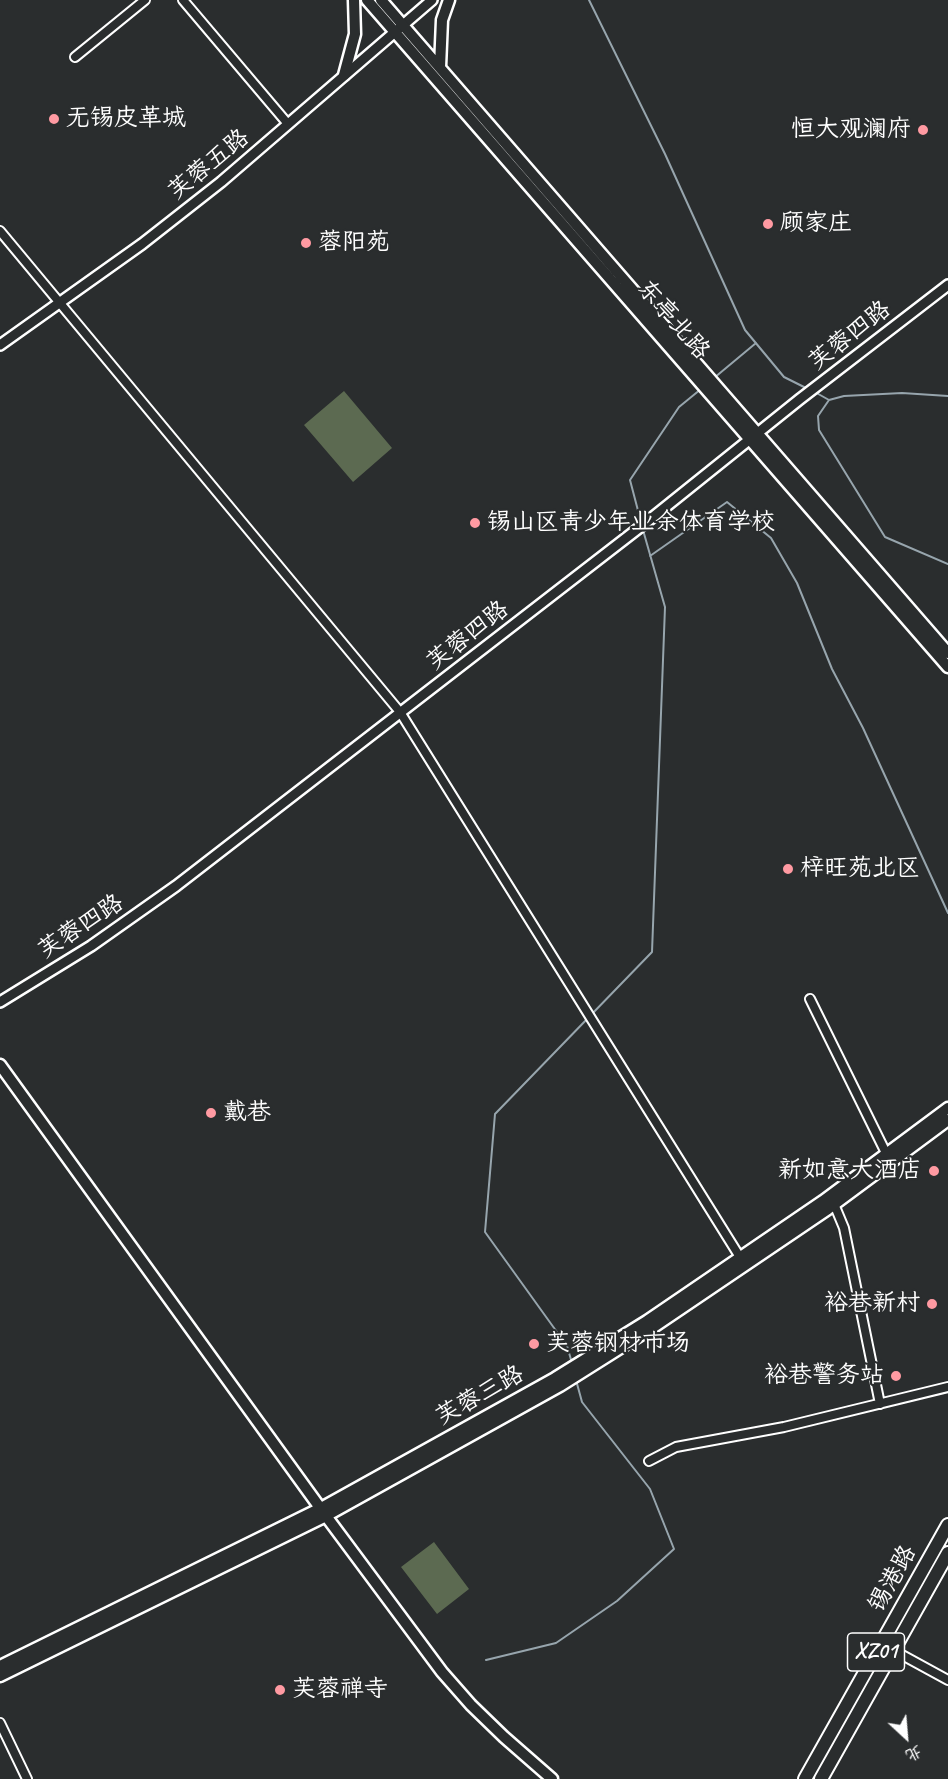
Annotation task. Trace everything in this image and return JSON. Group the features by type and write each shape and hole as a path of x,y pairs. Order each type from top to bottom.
{"main road":[{"path":"344,75 356,34 354,0"},
{"name":"东亭北路","path":"367,0 440,68 701,377"},
{"name":"东亭北路","path":"381,0 398,28 701,377 948,653"},
{"path":"440,68 442,20 448,0"},
{"name":"东亭北路","path":"753,436 948,667"},
{"path":"0,1065 323,1512 442,1672 471,1705 552,1779"},
{"name":"芙蓉三路","path":"0,1676 323,1512 652,1328 948,1108"},
{"name":"芙蓉三路","path":"743,1262 834,1204 948,1120"},
{"name":"芙蓉三路","path":"0,1666 323,1512"},
{"name":"锡港路","path":"805,1779 948,1525"},
{"name":"锡港路","path":"820,1779 948,1553"}],"street":[{"path":"75,57 146,0"},
{"path":"183,0 288,124"},
{"name":"芙蓉五路","path":"0,345 60,304 221,182 432,0"},
{"path":"0,231 400,712 743,1262"},
{"name":"芙蓉四路","path":"0,1002 91,946 176,886 632,534 753,436 948,285"},
{"path":"810,999 887,1155"},
{"path":"834,1204 844,1228 880,1404"},
{"path":"649,1461 676,1447 784,1427 948,1387"},
{"path":"893,1650 948,1680"},
{"path":"0,1723 27,1779"}],"green space":[{"path":"344,391 392,448 353,482 304,425"},
{"path":"434,1542 469,1589 437,1614 401,1567"}],"waterway":[{"path":"589,0 665,154 745,330 784,377 808,389"},
{"path":"714,378 756,343"},
{"path":"641,522 630,480 679,407 701,389"},
{"path":"813,391 829,400 818,416 819,430 885,537 948,564"},
{"path":"829,400 844,396 902,393 948,396"},
{"path":"650,556 727,502 771,538 797,583 832,669 863,728 948,913"},
{"path":"572,1363 567,1346 485,1232 495,1114 652,952 665,607 643,530"},
{"path":"486,1660 556,1643 617,1601 674,1549 650,1489 582,1402 576,1380"}],"place":[{"name":"无锡皮革城","path":"54,119"},
{"name":"恒大观澜府","path":"923,130"},
{"name":"顾家庄","path":"768,224"},
{"name":"蓉阳苑","path":"306,243"},
{"name":"锡山区青少年业余体育学校","path":"475,523"},
{"name":"梓旺苑北区","path":"788,869"},
{"name":"戴巷","path":"211,1113"},
{"name":"新如意大酒店","path":"934,1171"},
{"name":"裕巷新村","path":"932,1304"},
{"name":"芙蓉钢材市场","path":"534,1344"},
{"name":"裕巷警务站","path":"896,1376"},
{"name":"芙蓉禅寺","path":"280,1690"}]}
